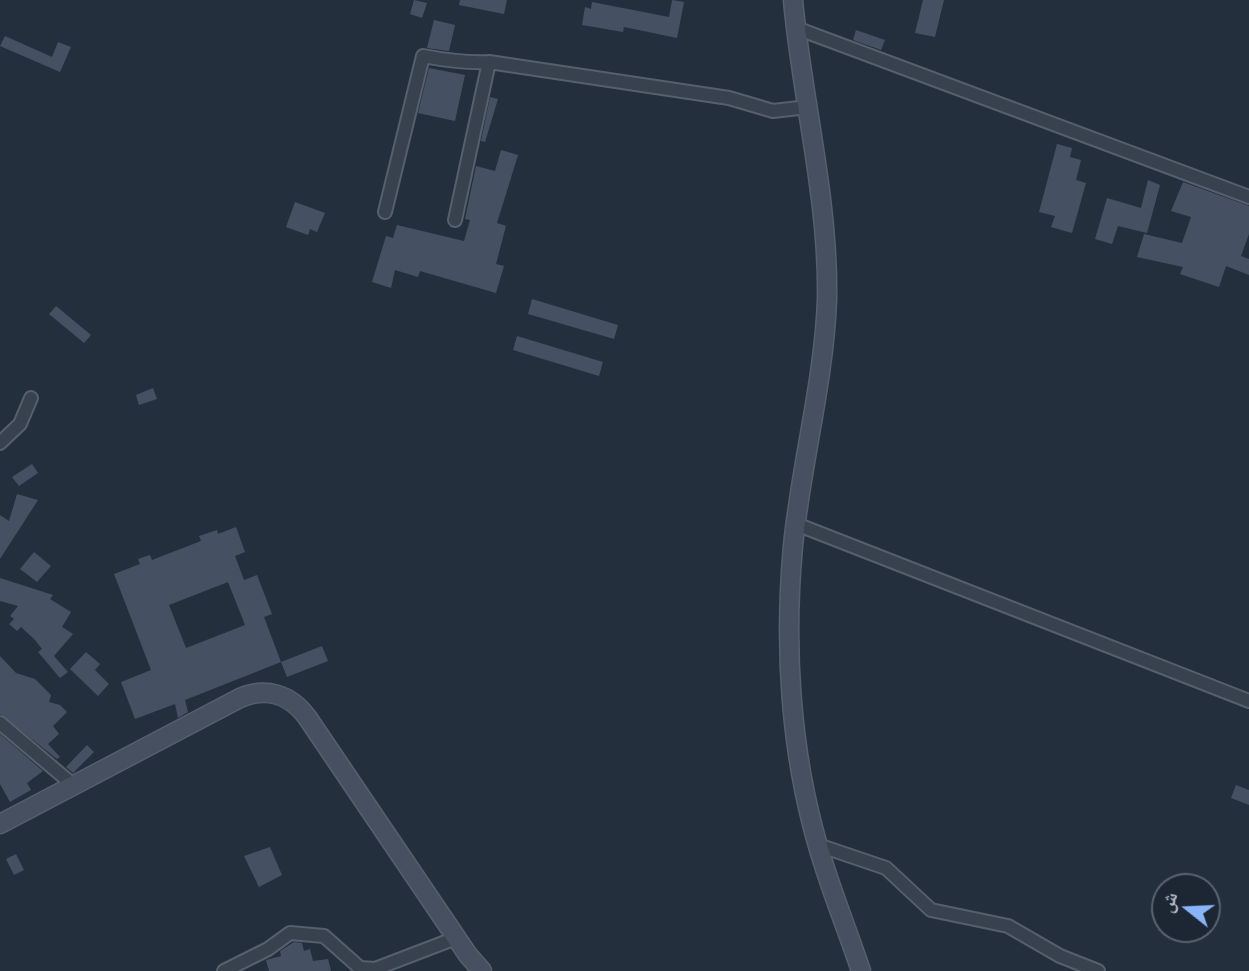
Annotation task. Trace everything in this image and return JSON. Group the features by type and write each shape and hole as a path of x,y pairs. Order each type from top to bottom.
{"main road":[{"path":"793,0 824,222 827,302 796,524 790,629 793,706 818,845 861,971"},
{"path":"0,824 72,784 250,694 283,696 301,708 456,938 482,971"}],"street":[{"path":"796,28 1249,197"},
{"path":"385,212 423,56 444,57 465,64 489,62 729,98 773,111 808,107"},
{"path":"455,220 489,62"},
{"path":"0,443 20,424 31,398"},
{"path":"796,524 1249,701"},
{"path":"0,723 72,784"},
{"path":"818,845 886,868 914,898 931,909 1008,926 1060,956 1098,971"},
{"path":"225,971 268,949 289,933 324,936 360,968 375,969 456,938"}],"building":[{"path":"414,0 427,3 422,18 410,14"},
{"path":"460,0 507,0 504,14 459,5"},
{"path":"672,0 684,2 677,38 624,27 623,32 582,25 585,7 591,9 592,2 669,17"},
{"path":"923,0 944,0 935,37 915,33"},
{"path":"434,20 455,25 449,51 427,48"},
{"path":"856,30 885,40 881,50 853,40"},
{"path":"5,36 52,57 58,42 71,47 60,72 0,46"},
{"path":"429,68 465,75 455,121 418,113"},
{"path":"490,97 498,99 485,142 481,141"},
{"path":"1057,144 1072,148 1070,157 1081,160 1076,180 1086,183 1072,233 1051,227 1055,216 1039,212"},
{"path":"501,150 518,155 497,223 506,226 496,264 504,266 496,293 420,271 418,277 395,270 391,288 372,282 386,236 393,238 397,225 464,241 470,220 465,219 476,166 495,171"},
{"path":"1148,180 1160,185 1147,233 1118,226 1112,244 1095,239 1107,198 1141,208"},
{"path":"1183,182 1249,206 1249,234 1241,256 1249,259 1249,275 1226,266 1219,287 1180,274 1183,267 1137,257 1144,234 1182,243 1191,217 1171,211"},
{"path":"295,202 325,213 317,232 310,229 308,235 286,227"},
{"path":"532,299 618,325 614,339 528,314"},
{"path":"56,306 91,335 84,343 49,314"},
{"path":"517,336 603,362 599,376 513,350"},
{"path":"153,388 157,399 139,405 136,395"},
{"path":"32,464 38,473 19,486 12,477"},
{"path":"17,494 38,500 0,559 0,515 9,521"},
{"path":"236,527 245,552 235,556 244,580 257,575 272,614 264,617 281,662 185,700 188,712 178,718 175,704 135,719 121,682 151,670 114,574 140,564 138,559 150,555 152,560 201,541 199,536 217,530 218,534","holes":["228,582 245,625 186,648 169,605"]},
{"path":"34,552 51,566 37,582 20,569"},
{"path":"0,578 53,595 50,599 71,612 62,627 73,634 54,656 68,672 60,678 38,652 42,649 35,640 21,627 17,631 9,624 14,619 10,616 18,606 0,601"},
{"path":"322,646 328,661 287,677 281,662"},
{"path":"86,652 100,664 95,670 109,684 98,696 70,669"},
{"path":"0,656 16,673 35,679 51,695 49,702 60,705 67,712 53,726 59,734 48,744 60,757 57,759 0,714"},
{"path":"0,734 43,771 27,783 31,790 10,802 0,784"},
{"path":"87,745 94,752 73,773 66,767"},
{"path":"1236,785 1249,790 1249,805 1231,798"},
{"path":"270,847 282,875 259,887 244,856"},
{"path":"16,854 24,870 14,875 6,859"},
{"path":"294,942 302,943 304,951 310,949 313,961 328,959 331,971 269,971 266,960 281,956 280,951"}]}
